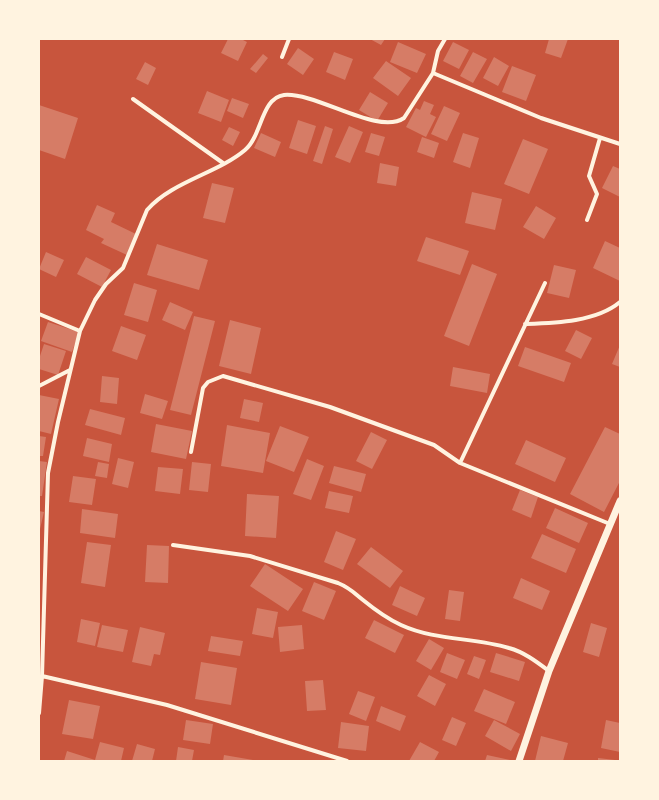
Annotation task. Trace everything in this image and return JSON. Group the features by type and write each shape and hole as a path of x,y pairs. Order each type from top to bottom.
{"street":[{"path":"282,56 289,39"},
{"path":"39,713 42,676 48,473 70,370 80,331 95,300 106,284 123,268 148,210 152,205 185,184 246,150 254,140 269,104 282,96 292,95 313,99 366,118 395,122 404,118 433,73 438,51 444,39"},
{"path":"433,73 541,118 620,144"},
{"path":"133,99 223,163"},
{"path":"588,220 597,194 589,176 600,138"},
{"path":"460,463 545,284"},
{"path":"525,324 558,324 581,319 612,308 620,302"},
{"path":"39,314 80,331"},
{"path":"39,386 70,370"},
{"path":"191,452 203,388 208,382 223,376 330,408 434,445 460,463 610,524"},
{"path":"519,761 549,671 610,524 618,510 620,500"},
{"path":"173,545 250,556 338,583 351,588 364,601 401,625 427,635 477,640 510,648 532,659 549,671"},
{"path":"42,676 167,705 347,761"}],"building":[{"path":"228,39 241,39 247,42 238,61 221,53"},
{"path":"370,39 385,39 381,45"},
{"path":"549,39 568,39 561,58 545,53"},
{"path":"398,42 426,54 417,73 390,62"},
{"path":"453,42 469,50 459,69 443,61"},
{"path":"298,48 314,59 303,75 287,64"},
{"path":"334,52 353,59 345,80 326,72"},
{"path":"473,52 487,59 473,83 460,76"},
{"path":"263,54 268,58 256,73 250,69"},
{"path":"494,57 509,66 498,86 483,78"},
{"path":"386,61 411,78 398,96 373,78"},
{"path":"145,62 156,68 148,85 136,79"},
{"path":"512,66 536,75 526,101 502,92"},
{"path":"207,91 229,100 221,122 198,113"},
{"path":"370,92 388,103 377,121 359,110"},
{"path":"232,98 249,104 243,118 227,111"},
{"path":"424,101 434,105 430,114 436,117 426,137 406,127 416,108 420,110"},
{"path":"39,105 78,118 65,159 39,150"},
{"path":"444,106 460,113 447,141 431,134"},
{"path":"298,120 316,126 307,154 289,148"},
{"path":"325,126 333,129 322,164 313,161"},
{"path":"349,126 363,132 350,163 335,157"},
{"path":"229,127 240,132 233,146 222,140"},
{"path":"261,133 281,142 275,157 254,148"},
{"path":"371,133 385,137 379,156 365,152"},
{"path":"463,133 479,138 470,168 453,162"},
{"path":"422,137 439,143 434,158 417,152"},
{"path":"523,139 548,149 529,194 504,184"},
{"path":"380,163 399,167 396,186 377,183"},
{"path":"613,166 620,169 620,197 602,188"},
{"path":"212,183 234,188 225,223 203,218"},
{"path":"472,192 502,199 495,230 465,223"},
{"path":"97,205 115,213 111,222 136,234 127,255 101,243 104,239 86,230"},
{"path":"536,206 556,218 544,239 523,227"},
{"path":"426,237 469,251 460,275 417,261"},
{"path":"605,241 620,248 620,281 593,268"},
{"path":"157,244 208,260 199,290 147,275"},
{"path":"46,252 64,260 56,277 39,269"},
{"path":"86,257 111,270 102,287 77,274"},
{"path":"472,264 497,274 469,346 444,336"},
{"path":"554,265 576,270 569,298 547,293"},
{"path":"134,283 157,290 148,322 124,315"},
{"path":"170,302 193,312 185,330 162,320"},
{"path":"194,316 215,321 191,415 170,410"},
{"path":"230,320 261,328 251,374 219,366"},
{"path":"48,322 79,332 72,352 41,341"},
{"path":"121,326 146,335 137,360 112,351"},
{"path":"576,330 592,338 581,359 565,351"},
{"path":"44,344 66,351 58,375 39,369 39,359"},
{"path":"620,345 620,367 612,364"},
{"path":"525,347 571,363 564,382 518,366"},
{"path":"453,367 490,374 487,393 450,386"},
{"path":"102,376 119,378 117,404 100,402"},
{"path":"145,394 168,401 162,419 140,413"},
{"path":"39,395 59,399 51,434 39,431"},
{"path":"244,399 263,403 259,422 240,418"},
{"path":"90,409 125,418 121,435 85,425"},
{"path":"156,424 192,431 186,459 151,452"},
{"path":"227,425 270,433 263,473 221,466"},
{"path":"280,426 309,437 294,472 266,461"},
{"path":"605,427 620,434 620,481 604,512 570,494"},
{"path":"371,432 387,440 372,469 356,461"},
{"path":"39,436 46,437 43,456 39,456"},
{"path":"87,438 112,444 109,462 83,456"},
{"path":"526,440 566,458 555,482 515,464"},
{"path":"118,458 134,462 128,488 112,484"},
{"path":"307,459 324,466 311,500 293,494"},
{"path":"39,461 47,462 42,496 39,496"},
{"path":"98,462 109,464 107,478 95,476"},
{"path":"192,462 211,464 208,492 189,490"},
{"path":"334,466 366,474 361,492 329,483"},
{"path":"158,467 183,469 180,494 155,491"},
{"path":"73,476 96,479 92,505 69,502"},
{"path":"520,490 538,497 531,518 512,510"},
{"path":"329,491 353,496 349,513 325,508"},
{"path":"247,494 279,496 276,538 245,536"},
{"path":"555,508 588,523 579,543 546,528"},
{"path":"82,509 118,514 115,538 80,533"},
{"path":"39,511 44,512 40,529 39,529"},
{"path":"336,531 356,539 343,570 324,562"},
{"path":"542,534 576,549 566,573 531,558"},
{"path":"87,542 111,545 105,587 81,583"},
{"path":"147,545 169,546 168,583 145,582"},
{"path":"371,547 403,571 390,588 357,564"},
{"path":"265,564 303,589 288,611 250,586"},
{"path":"521,578 550,591 542,610 513,598"},
{"path":"314,582 336,591 324,620 302,611"},
{"path":"400,586 425,598 417,616 392,605"},
{"path":"449,590 464,592 460,621 445,619"},
{"path":"257,608 278,612 273,638 252,634"},
{"path":"81,619 100,623 95,646 77,642"},
{"path":"374,620 404,635 395,653 365,638"},
{"path":"591,623 607,628 599,657 583,652"},
{"path":"102,625 128,630 123,652 97,647"},
{"path":"302,625 304,649 280,652 278,627"},
{"path":"140,627 165,633 160,655 154,654 151,666 132,662"},
{"path":"211,636 243,641 240,656 208,651"},
{"path":"429,639 444,648 431,670 416,661"},
{"path":"447,653 465,660 457,679 440,672"},
{"path":"496,653 525,662 519,681 490,672"},
{"path":"474,656 486,660 479,679 467,674"},
{"path":"201,662 237,668 231,705 195,699"},
{"path":"429,675 446,684 435,706 417,696"},
{"path":"323,680 326,710 307,711 305,681"},
{"path":"484,689 515,702 506,724 474,711"},
{"path":"358,691 375,697 366,721 349,714"},
{"path":"69,700 100,706 93,739 62,734"},
{"path":"381,706 406,716 400,731 376,721"},
{"path":"452,717 466,723 456,746 442,740"},
{"path":"186,720 213,724 210,744 183,740"},
{"path":"494,720 520,734 511,751 485,736"},
{"path":"606,720 620,723 620,752 601,748"},
{"path":"341,722 369,726 366,751 338,748"},
{"path":"541,736 568,743 563,761 535,761"},
{"path":"100,742 124,748 121,761 95,760"},
{"path":"420,742 439,752 434,761 409,761"},
{"path":"137,744 155,749 152,761 132,761"},
{"path":"178,747 194,750 192,761 176,761"},
{"path":"67,751 95,760 95,761 64,761"},
{"path":"224,755 253,760 253,761 223,761"},
{"path":"487,755 510,760 510,761 485,761"},
{"path":"598,758 615,760 615,761 598,761"}]}
